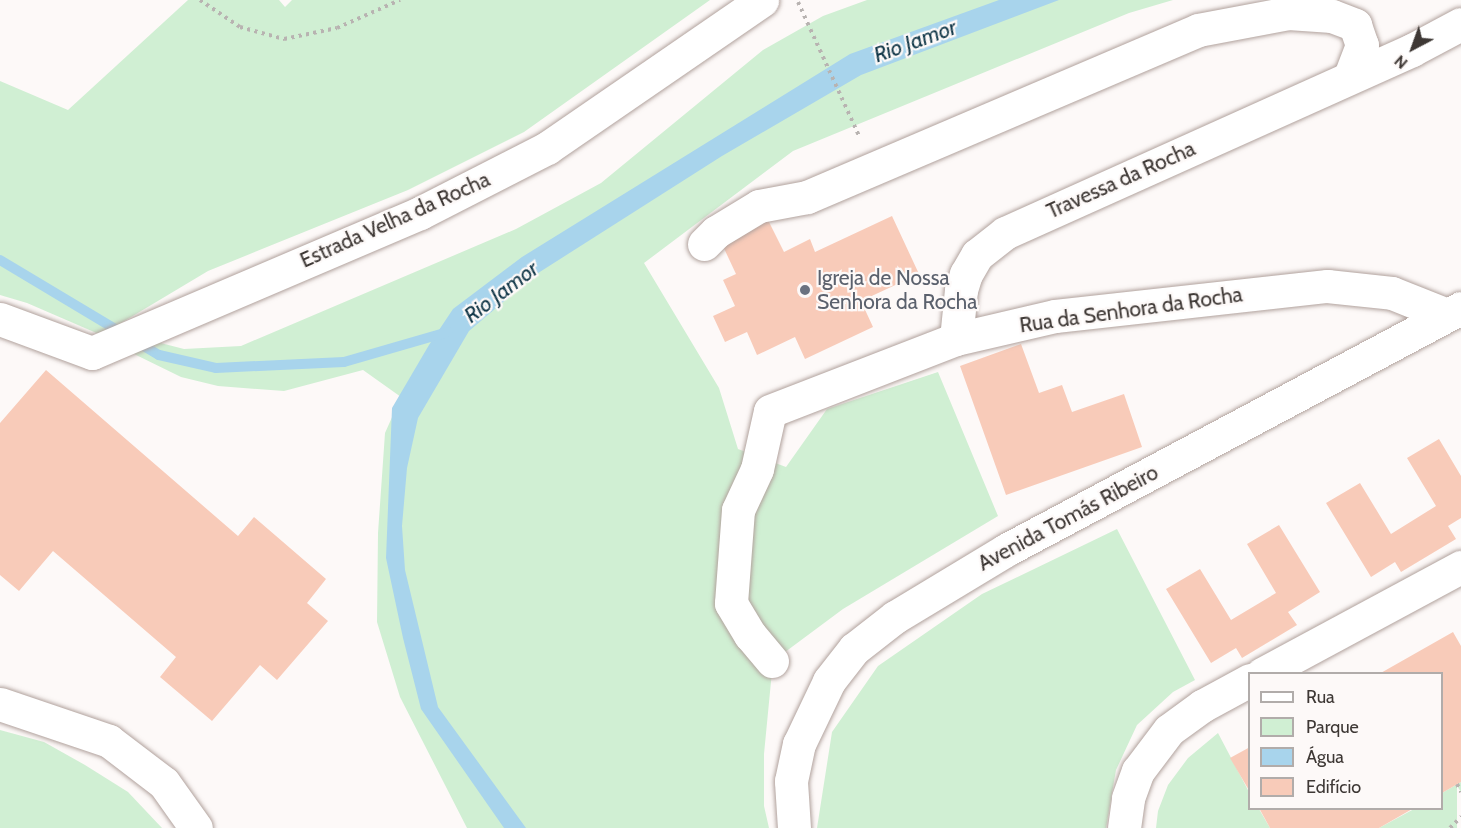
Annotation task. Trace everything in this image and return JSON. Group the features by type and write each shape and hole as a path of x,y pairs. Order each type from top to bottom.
{"street":[{"name":"Estrada Velha da Rocha","path":"0,319 92,353 420,213 547,148 762,0"},
{"path":"704,244 716,232 759,206 807,197 1198,30 1288,13 1332,16 1355,25 1362,45 1350,77"},
{"path":"1350,77 1412,50 1461,24"},
{"name":"Travessa da Rocha","path":"956,339 961,290 966,274 977,255 1005,233 1350,77"},
{"name":"Rua da Senhora da Rocha","path":"772,661 750,635 731,603 738,510 757,469 770,411 956,339 1055,316 1327,286 1392,293 1454,311"},
{"name":"Avenida Tomás Ribeiro","path":"794,828 791,781 799,744 835,673 854,649 895,617 1006,550 1454,311"},
{"path":"1266,672 1461,567"},
{"path":"1124,828 1128,798 1138,771 1169,730 1202,706 1248,681"},
{"path":"0,704 109,741 164,783 196,828"}],"path":[{"path":"200,0 240,27 284,39 337,28 400,0"},
{"path":"797,0 858,136"},
{"path":"1457,784 1461,792"},
{"path":"1450,828 1461,817"}],"green space":[{"path":"188,0 279,0 285,7 292,0 710,0 524,132 408,190 208,271 101,335 27,303 0,295 0,81 68,110"},
{"path":"867,0 1173,0 1129,13 793,151 644,263 719,388 738,449 786,467 827,409 938,372 998,516 843,609 773,661 764,754 764,806 769,828 467,828 400,697 377,622 378,533 385,433 401,397 363,370 284,391 218,386 181,377 132,353 149,340 184,349 241,346 516,229 601,183 763,50 823,16"},
{"path":"1117,529 1195,680 1173,692 1137,725 1116,770 1106,828 817,828 832,732 878,666 982,594"},
{"path":"0,730 44,742 85,765 128,792 162,828 0,828"},
{"path":"1218,733 1248,790 1248,810 1260,810 1270,828 1156,828 1158,811 1168,785 1188,758"},
{"path":"1461,782 1461,792 1457,786 1457,828 1379,828 1412,810 1443,810 1443,792"}],"water":[{"name":"Rio Jamor","path":"999,0 1059,0 861,75 722,156 535,275 469,331 418,418 407,468 402,526 405,570 438,707 526,828 504,828 421,709 386,558 392,408 429,345 453,309 522,257 850,54"}],"building":[{"name":"Igreja de Nossa Senhora da Rocha","path":"892,216 919,274 861,301 873,327 805,359 795,337 757,355 747,332 725,342 713,316 735,306 723,280 736,274 721,242 768,220 784,252 810,239 815,252"},
{"path":"1021,344 1039,393 1062,385 1072,412 1124,394 1142,447 1006,495 960,366"},
{"path":"46,370 238,536 254,517 326,579 307,603 328,621 277,680 260,665 212,721 160,677 176,657 53,551 19,591 0,575 0,423"},
{"path":"1439,439 1461,476 1461,518 1448,526 1456,539 1401,572 1395,562 1371,577 1326,503 1360,483 1391,534 1436,506 1407,458"},
{"path":"1279,525 1320,592 1288,612 1297,625 1242,658 1236,648 1211,663 1166,589 1200,569 1231,620 1276,593 1247,544"},
{"path":"1453,632 1461,646 1461,782 1443,792 1443,672 1383,672"},
{"path":"1248,748 1248,789 1230,758"},
{"path":"1260,810 1410,810 1379,828 1270,828"}],"waterway":[{"path":"0,260 159,355 216,368 344,362 448,332"}],"place":[{"name":"Igreja de Nossa Senhora da Rocha","path":"805,290"}]}
